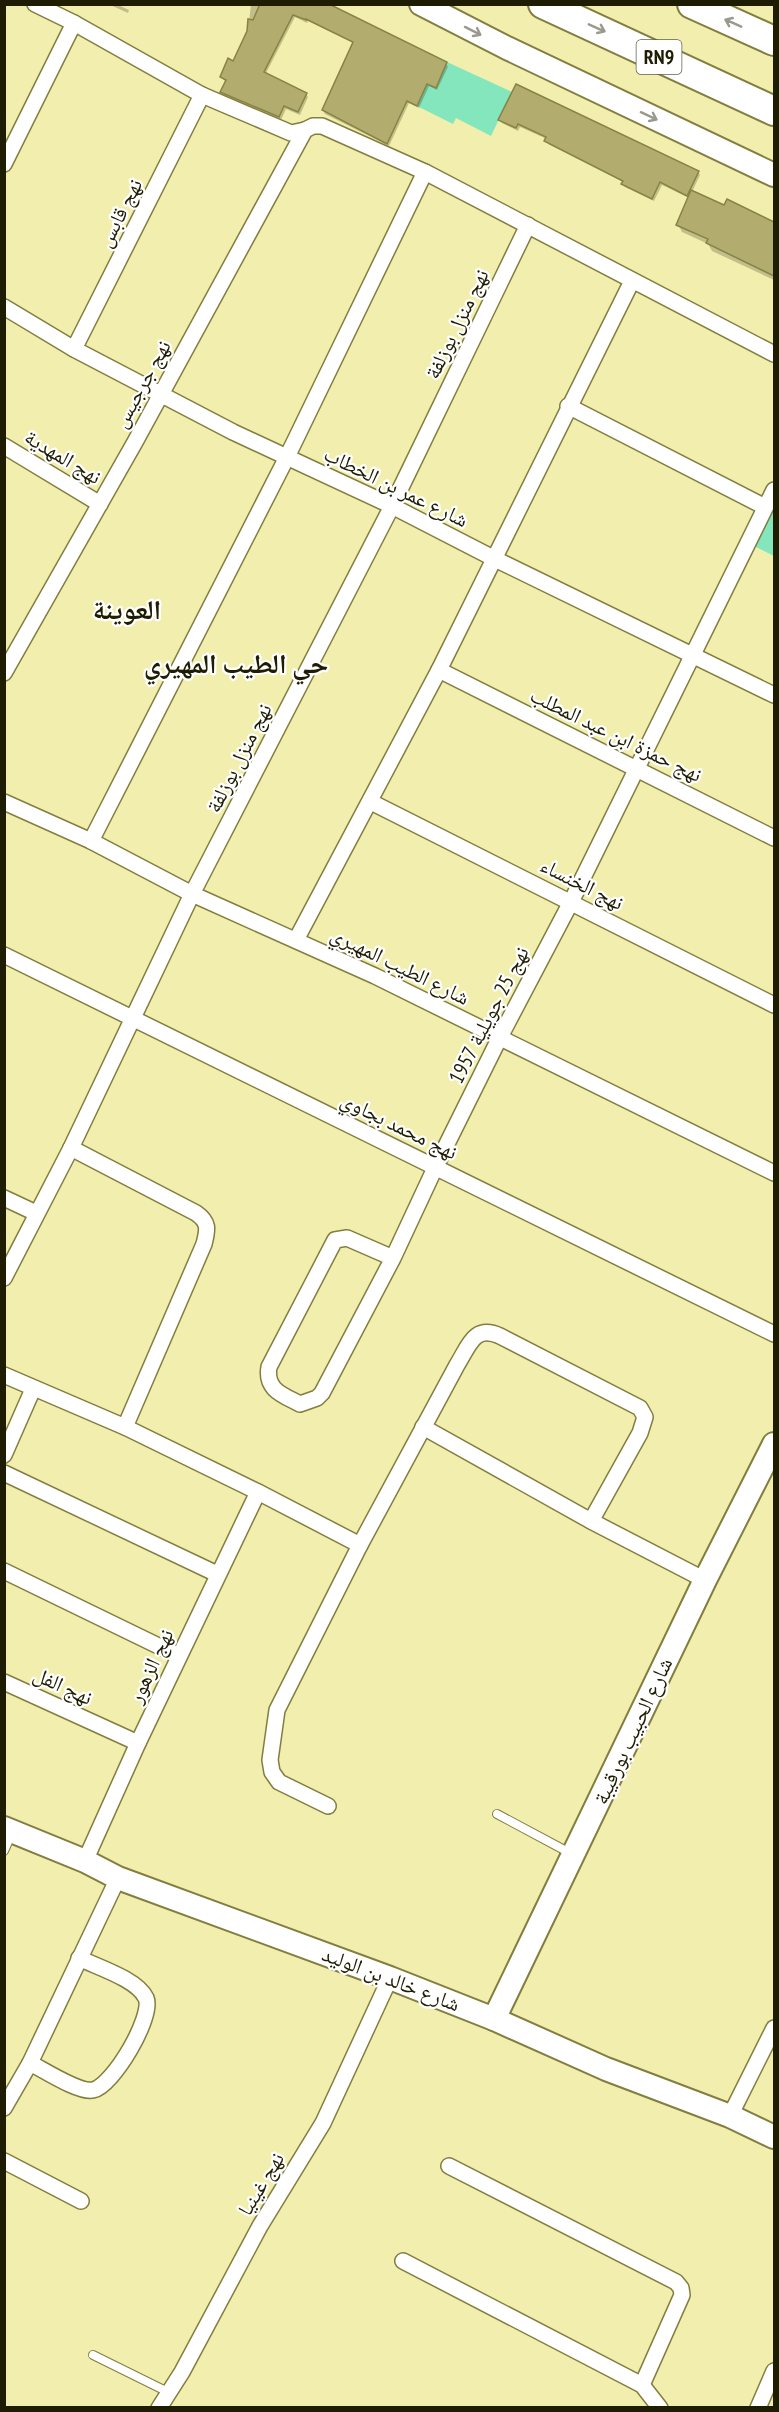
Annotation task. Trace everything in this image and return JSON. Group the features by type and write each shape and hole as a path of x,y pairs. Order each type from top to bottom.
{"highway":[{"name":"RN9","path":"543,4 774,111"},
{"path":"692,4 774,41"}],"street":[{"path":"35,4 74,23 202,95 291,132 322,126 425,172 774,354"},
{"path":"421,4 507,48 774,175"},
{"path":"4,164 74,23"},
{"name":"نهج قابس","path":"74,349 202,95"},
{"name":"نهج جرجيس","path":"4,673 100,504 305,130"},
{"path":"91,841 287,457 425,172"},
{"name":"نهج منزل بوزلفة","path":"4,1278 71,1148 192,894 392,506 528,225"},
{"path":"296,940 439,670 632,281"},
{"name":"شارع عمر بن الخطاب","path":"4,307 74,349 160,394 774,695"},
{"path":"568,406 765,507"},
{"name":"نهج المهدية","path":"5,449 100,504"},
{"name":"نهج 25 جويلية 1957","path":"393,1258 347,1238 339,1238 332,1245 269,1367 267,1376 276,1391 300,1404 317,1398 322,1393 393,1258 500,1037 572,902 774,490"},
{"name":"نهج حمزة ابن عبد المطلب","path":"439,670 774,838"},
{"name":"شارع الطيب المهيري","path":"4,802 91,841 192,894 296,940 500,1037 774,1173"},
{"name":"نهج الخنساء","path":"370,802 774,1005"},
{"name":"نهج محمد بجاوي","path":"4,955 774,1334"},
{"path":"71,1148 196,1213 205,1220 208,1229 204,1244 124,1428"},
{"path":"4,1198 36,1214"},
{"path":"328,1806 279,1782 272,1773 272,1750 277,1710 360,1545 423,1427 470,1343 481,1332 489,1331 640,1408 645,1417 640,1433 591,1521"},
{"path":"4,1375 124,1428 258,1492 360,1545"},
{"path":"4,1455 33,1389"},
{"path":"423,1427 591,1521 705,1580"},
{"name":"شارع الحبيب بورقيبة","path":"494,2019 705,1580 774,1444"},
{"path":"4,1473 217,1574"},
{"name":"نهج الزهور","path":"85,1860 217,1574 258,1492"},
{"path":"4,1571 179,1656"},
{"name":"نهج الفل","path":"4,1682 138,1743"},
{"name":"شارع خالد بن الوليد","path":"7,1837 85,1860 118,1878 390,1978 494,2019 606,2069 730,2116 774,2137"},
{"path":"4,2108 30,2063 118,1878"},
{"path":"30,2063 82,2090 101,2087 118,2070 146,2017 148,2006 145,1997 137,1987 79,1958"},
{"name":"نهج غينيا","path":"159,2408 170,2393 260,2226 323,2123 390,1978"},
{"path":"730,2116 774,2028"},
{"path":"4,2161 81,2201"},
{"path":"449,2166 676,2282 681,2288 682,2295 642,2385"},
{"path":"403,2261 642,2385 660,2408"},
{"path":"758,2408 774,2371"}],"lane":[{"path":"497,1814 574,1856"},
{"path":"93,2355 170,2393"}],"green space":[{"path":"447,62 512,92 491,136 456,118 453,124 417,106 427,84 436,87"},
{"path":"774,500 774,556 752,545"}],"building":[{"path":"260,4 329,4 447,62 436,88 427,84 417,106 407,101 387,144 322,110 353,42 293,15 264,72 307,93 298,112 284,106 279,117 220,92 226,80 220,77 228,58 233,61 247,31 248,19 253,20"},
{"path":"516,84 699,171 687,196 660,182 652,199 621,184 623,181 544,141 546,137 518,124 516,128 498,120"},
{"path":"691,190 724,205 727,199 774,222 774,276 706,243 708,239 676,225"}],"district":[{"name":"العوينة","path":"127,610"},
{"name":"حي الطيب المهيري","path":"236,664"}]}
